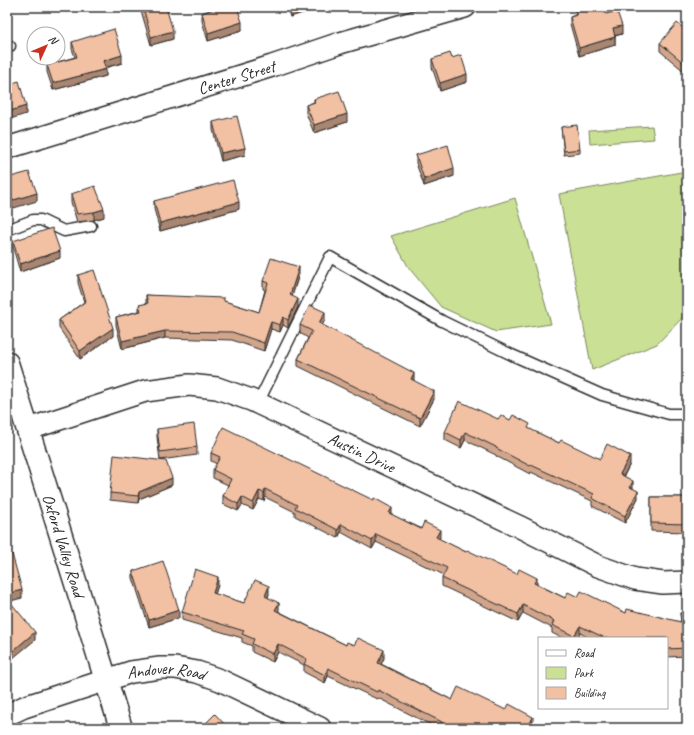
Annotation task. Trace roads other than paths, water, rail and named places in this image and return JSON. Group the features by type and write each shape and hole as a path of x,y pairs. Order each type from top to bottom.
{"main road":[{"name":"Oxford Valley Road","path":"7,363 122,728"}],"street":[{"name":"Center Street","path":"7,148 272,66 340,43 465,7"},
{"name":"Austin Drive","path":"29,429 145,391 189,384 217,388 258,403 503,519 598,566 635,579 663,583 687,582"},
{"name":"Andover Road","path":"7,715 24,707 131,672 160,668 175,668 198,672 220,680 320,728"}],"lane":[{"path":"7,230 33,220 41,220 64,231 91,226"},
{"path":"258,403 330,257 442,320 512,355 602,395 669,414 687,414"}]}
